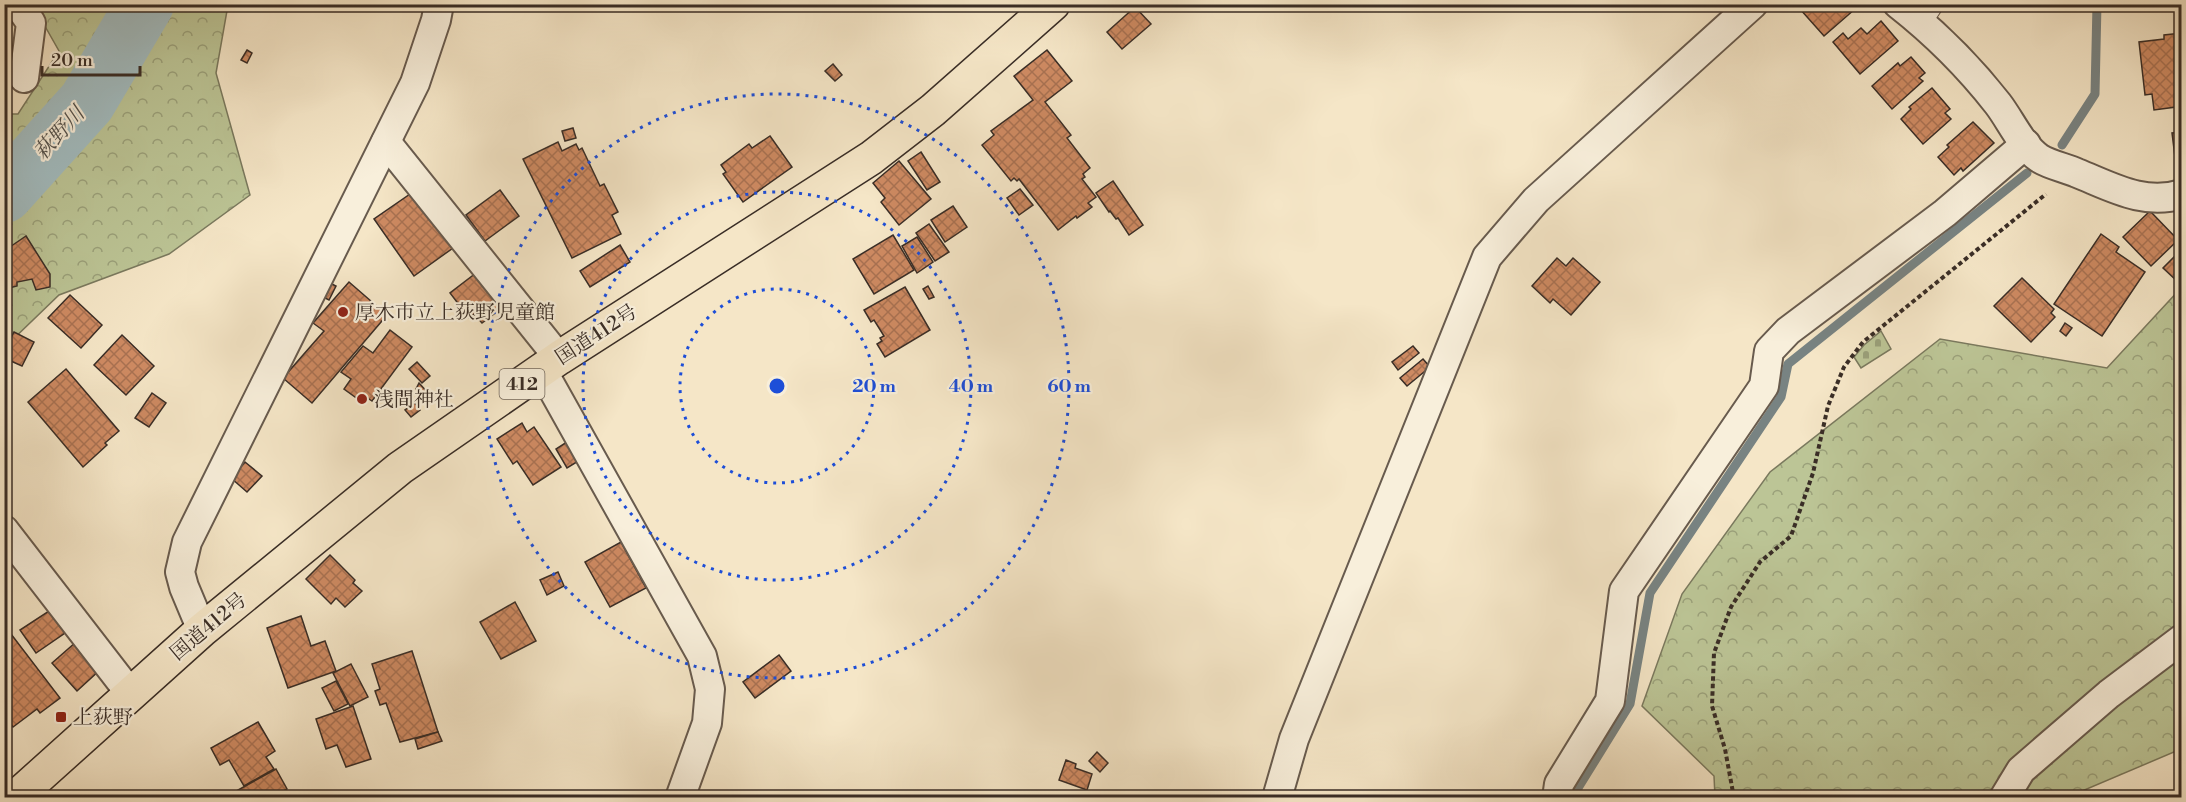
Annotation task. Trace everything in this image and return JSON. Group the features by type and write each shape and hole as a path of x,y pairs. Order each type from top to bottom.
{"highway":[{"name":"国道412号","path":"15,798 202,630 400,468 551,364 871,158 933,110 1053,4"}],"street":[{"path":"18,4 31,23 24,78"},
{"path":"202,630 183,587 180,572 187,542 415,82 436,20 439,4"},
{"path":"1277,798 1294,739 1487,256 1536,200 1753,4"},
{"path":"1898,4 1930,15 2000,106 2026,144 2040,158 2130,195 2165,199 2181,194"},
{"path":"386,142 551,364 702,656 710,689 707,723 680,798"},
{"path":"1557,798 1558,784 1610,701 1624,591 1764,387 1769,351 1788,331 1945,213 2026,144"},
{"path":"4,530 130,693"},
{"path":"2004,798 2021,770 2109,694 2181,639"}],"path":[{"path":"1734,798 1725,749 1712,706 1714,653 1731,608 1760,562 1791,536 1813,472 1828,406 1844,367 1863,342 2046,194 2060,166"}],"green space":[{"path":"33,5 228,5 216,73 250,195 169,254 59,295 5,347 5,114 18,114 59,51"},
{"path":"2181,288 2181,749 2068,797 1715,797 1714,776 1642,706 1682,594 1770,472 1940,339 2107,368"},
{"path":"1881,331 1891,349 1861,368 1854,357"}],"building":[{"path":"1805,4 1851,4 1855,9 1824,36 1800,9"},
{"path":"1135,7 1151,24 1122,49 1107,32"},
{"path":"1881,21 1898,41 1860,74 1833,42 1843,33 1848,39 1861,28 1867,34"},
{"path":"2182,33 2182,103 2176,104 2176,107 2154,110 2152,94 2145,95 2139,42 2164,39 2164,35"},
{"path":"6,49 26,51 24,66 5,64"},
{"path":"247,50 252,53 247,63 241,60"},
{"path":"1047,50 1072,81 1045,102 1071,135 1067,138 1090,168 1083,174 1085,177 1082,179 1096,197 1088,203 1092,207 1058,230 1019,179 1017,181 1014,178 1011,181 982,145 994,135 991,131 1033,100 1014,76"},
{"path":"1911,57 1925,73 1919,78 1923,81 1892,109 1872,86 1898,63 1900,66"},
{"path":"833,64 842,75 835,81 825,71"},
{"path":"1932,88 1950,109 1945,113 1951,119 1923,144 1901,119 1911,109 1909,107"},
{"path":"1973,122 1994,143 1963,171 1961,168 1954,175 1938,157 1949,147 1947,145"},
{"path":"573,128 576,138 565,141 562,131"},
{"path":"2182,132 2182,165 2176,165 2172,133"},
{"path":"770,136 792,167 743,202 723,174 726,172 721,165 749,144 752,148"},
{"path":"558,142 562,151 576,144 579,150 582,148 600,186 604,184 618,212 612,215 621,234 572,258 523,159"},
{"path":"921,152 940,182 927,190 908,161"},
{"path":"899,161 931,199 899,225 881,202 885,198 873,183"},
{"path":"1113,181 1143,225 1129,235 1118,218 1116,219 1109,212 1096,193"},
{"path":"1020,189 1033,205 1019,215 1007,198"},
{"path":"500,190 519,216 485,241 466,215"},
{"path":"413,192 453,248 414,276 374,219"},
{"path":"953,206 967,227 945,242 931,220"},
{"path":"2150,211 2178,240 2151,266 2123,237"},
{"path":"929,224 949,252 935,261 916,233"},
{"path":"2101,234 2119,247 2116,252 2145,272 2102,336 2054,304"},
{"path":"893,235 914,270 874,294 853,259"},
{"path":"26,236 50,274 50,287 36,290 32,279 17,282 17,286 9,288 4,251"},
{"path":"917,237 933,262 917,273 902,246"},
{"path":"620,245 630,262 590,287 580,271"},
{"path":"2182,249 2182,280 2179,283 2163,268"},
{"path":"1557,258 1566,266 1573,258 1600,282 1571,315 1553,299 1550,303 1532,286"},
{"path":"476,273 503,307 482,323 474,314 469,318 450,293"},
{"path":"2022,278 2054,309 2051,313 2055,317 2031,342 1994,306"},
{"path":"349,282 387,315 312,403 283,378 324,331 313,323"},
{"path":"330,283 336,286 329,300 323,297"},
{"path":"928,286 934,297 929,299 923,289"},
{"path":"905,287 930,330 885,357 877,344 884,336 874,320 871,322 864,310"},
{"path":"70,295 102,325 81,348 48,318"},
{"path":"2065,323 2072,328 2066,336 2060,331"},
{"path":"390,330 412,347 372,401 366,397 362,402 344,389 351,379 341,372 363,346 373,353"},
{"path":"14,332 34,342 22,366 4,358 4,351"},
{"path":"122,335 154,366 126,395 94,365"},
{"path":"1413,346 1419,353 1398,370 1392,362"},
{"path":"1423,359 1430,367 1407,386 1400,378"},
{"path":"417,362 430,376 422,383 409,369"},
{"path":"66,369 119,431 83,467 28,402"},
{"path":"419,383 429,394 424,399 416,389"},
{"path":"152,393 166,403 149,427 135,418"},
{"path":"415,403 420,410 411,417 405,410"},
{"path":"522,423 527,432 534,427 561,467 533,485 517,461 513,464 497,439"},
{"path":"573,438 585,457 567,468 556,449"},
{"path":"245,462 262,476 247,492 231,478"},
{"path":"621,542 646,588 610,607 585,562"},
{"path":"330,555 355,580 353,583 362,591 345,607 336,598 331,604 306,579"},
{"path":"558,572 564,586 547,595 540,580"},
{"path":"515,602 536,641 501,659 480,622"},
{"path":"49,611 65,633 36,653 20,630"},
{"path":"301,616 311,646 325,641 336,671 288,688 267,628"},
{"path":"11,634 60,698 40,713 37,709 13,727 4,716 4,640"},
{"path":"76,642 101,669 77,691 52,663"},
{"path":"412,651 438,732 400,742 386,703 380,705 375,691 380,689 372,664"},
{"path":"779,655 791,671 755,698 743,682"},
{"path":"351,664 368,697 350,706 333,673"},
{"path":"336,681 348,704 334,711 322,688"},
{"path":"353,706 371,759 346,767 337,745 326,749 316,719"},
{"path":"258,722 275,751 266,757 274,769 244,786 229,760 220,765 211,748"},
{"path":"438,732 442,741 418,749 415,739"},
{"path":"1097,752 1108,763 1100,772 1089,761"},
{"path":"1066,760 1076,764 1075,768 1092,774 1087,790 1059,780"},
{"path":"276,769 287,789 283,791 286,797 232,798 231,794"}],"waterway":[{"name":"萩野川","path":"4,194 87,102 145,4"},
{"path":"2062,145 2095,94 2097,4"},
{"path":"1578,798 1578,788 1630,704 1650,593 1781,397 1788,364 2027,173"}],"place":[{"name":"厚木市立上荻野児童館","path":"343,312"},
{"name":"浅間神社","path":"362,399"},
{"name":"上荻野","path":"61,717"}]}
